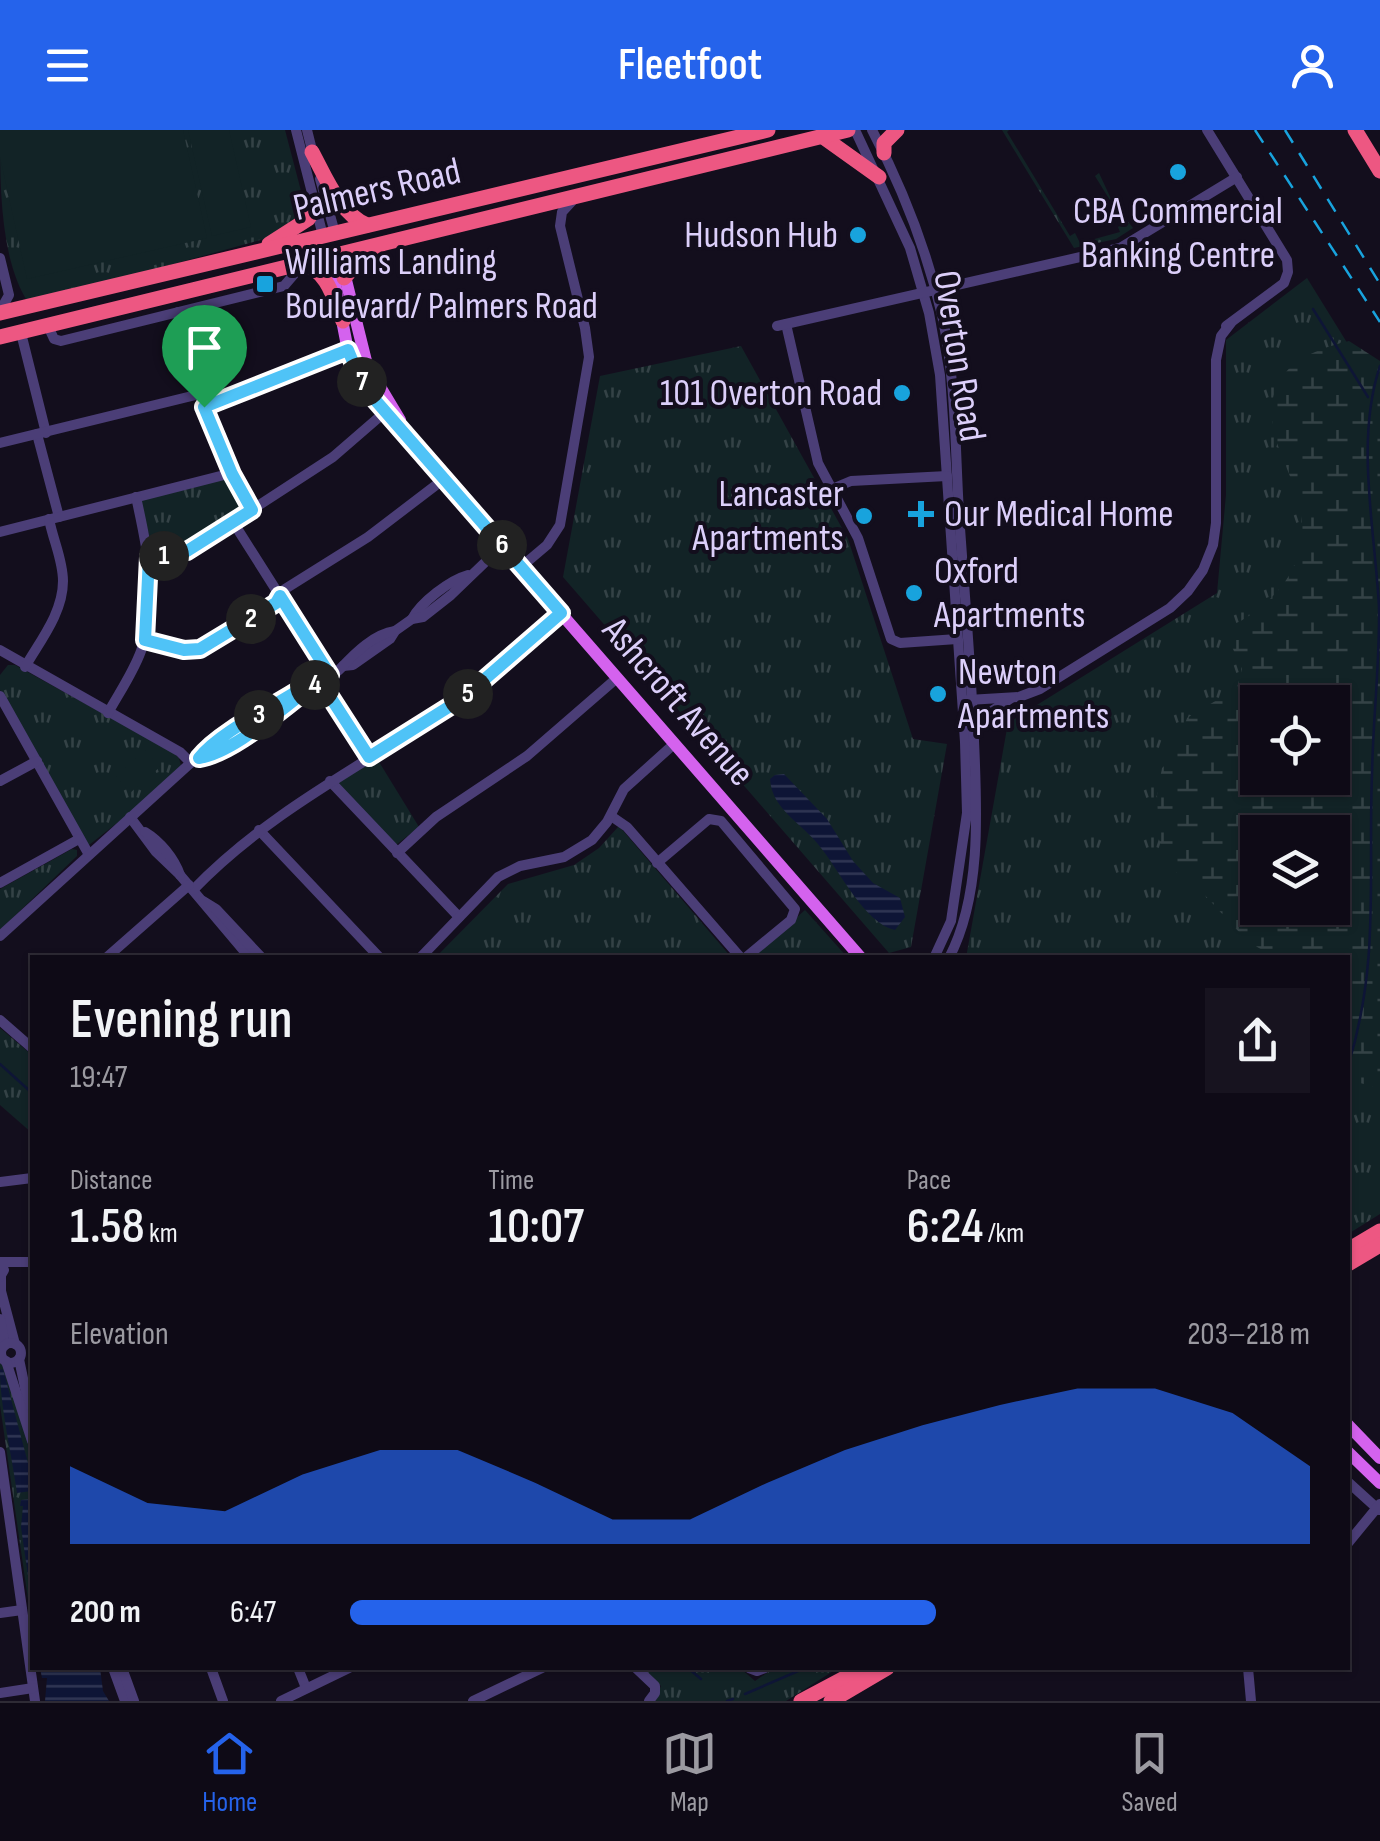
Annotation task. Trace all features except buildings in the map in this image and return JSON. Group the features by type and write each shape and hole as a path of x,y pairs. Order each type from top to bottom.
{"highway":[{"name":"Palmers Road","path":"0,312 768,130"},
{"name":"Palmers Road","path":"0,338 851,130"},
{"path":"884,154 884,144 897,130"},
{"path":"1355,130 1380,171"},
{"path":"823,137 879,177"},
{"path":"312,152 349,212 366,225"},
{"path":"257,252 308,219 316,207"},
{"path":"329,234 335,257"},
{"path":"344,278 365,259 408,239"},
{"path":"303,264 314,268 325,281 343,321"},
{"path":"1350,1249 1380,1231"},
{"path":"1350,1263 1380,1245"},
{"path":"801,1701 859,1670"},
{"path":"831,1701 885,1670"}],"main road":[{"name":"Ashcroft Avenue","path":"335,257 367,365 411,440"},
{"name":"Ashcroft Avenue","path":"335,257 348,350 360,379 858,955"},
{"path":"1350,1428 1380,1458"},
{"path":"1350,1454 1380,1484"}],"street":[{"path":"296,130 316,207 329,234"},
{"path":"306,130 329,234"},
{"name":"Overton Road","path":"851,130 879,177 942,319 952,388 967,700 967,830 952,921 935,955"},
{"name":"Overton Road","path":"872,130 884,154 929,293 940,376 957,639 974,724 976,846 962,922 950,955"},
{"path":"974,724 1012,698 1040,688 1170,608 1199,576 1210,554 1215,530 1216,360 1221,336 1286,279 1287,260 1204,130"},
{"path":"957,639 900,643 891,639 858,538 816,458 782,325 1120,248 1234,178"},
{"path":"560,226 563,208 580,196"},
{"path":"521,567 552,540 560,525 589,366 588,339 560,226 553,214 538,206"},
{"path":"0,258 9,297 0,312"},
{"name":"Palmers Road","path":"48,326 54,340 60,341 284,286 303,264"},
{"path":"5,275 29,306"},
{"path":"178,312 204,407 252,510"},
{"path":"20,332 42,433 63,581 54,617 25,667"},
{"path":"204,407 348,350"},
{"path":"0,444 200,394"},
{"path":"149,557 187,551 332,457 385,412"},
{"path":"0,532 232,474"},
{"path":"145,640 184,650 200,649 276,603 285,589 381,528 441,475"},
{"path":"832,489 851,481 947,476"},
{"path":"108,713 145,640 149,557 136,497"},
{"path":"233,522 280,596 369,757"},
{"path":"0,936 88,852 206,749 294,693 304,692 386,632 412,619 417,610 502,546"},
{"path":"110,955 259,830 463,698 561,613"},
{"path":"3,658 195,761"},
{"path":"397,854 436,817 527,756 617,678"},
{"path":"0,696 88,852"},
{"path":"967,700 1012,698"},
{"path":"423,955 498,877 520,866 556,860 592,840 611,816 626,786 674,744"},
{"path":"0,781 36,762"},
{"path":"330,781 459,917"},
{"path":"611,816 627,827 740,955"},
{"path":"130,817 175,862 180,874 244,952"},
{"path":"657,863 709,819 721,822 795,909 791,920 747,955"},
{"path":"259,830 377,955"},
{"path":"0,883 79,839"},
{"path":"0,1020 30,1042"},
{"path":"0,1182 30,1178"},
{"path":"0,1262 30,1263"},
{"path":"0,1262 4,1268 1,1276 9,1353 30,1414"},
{"path":"1,1276 30,1263"},
{"path":"0,1319 30,1433"},
{"path":"0,1452 4,1517 30,1667"},
{"path":"1350,1484 1379,1508 1350,1541"},
{"path":"1363,1527 1380,1523"},
{"path":"0,1613 22,1610"},
{"path":"0,1693 34,1695 30,1670"},
{"path":"114,1670 125,1701"},
{"path":"123,1670 134,1701"},
{"path":"212,1670 223,1701"},
{"path":"299,1670 306,1688"},
{"path":"281,1701 345,1670"},
{"path":"473,1701 538,1670"},
{"path":"638,1670 655,1686 648,1701"},
{"path":"1248,1670 1251,1701"}],"green space":[{"path":"0,130 285,130 307,214 282,234 29,304 19,286 7,245"},
{"path":"0,130 183,130 207,238 27,279 0,157"},
{"path":"188,130 229,130 251,227 212,236"},
{"path":"1002,130 1009,130 1070,236 1075,233 1080,243 1120,232 1118,227 1124,223 1095,176 1099,173 1112,201 1133,228 1116,239 1074,248"},
{"path":"1307,278 1380,396 1380,1214 1350,1233 1350,955 967,955 1008,723 1217,593 1226,495 1226,340"},
{"path":"1349,341 1380,361 1380,1088 1350,1080 1350,955 1276,955 1252,943 1199,890 1167,868 1159,839 1157,795 1162,768 1175,756 1187,718 1237,688 1242,669 1229,640 1232,626 1274,595 1299,552 1299,506 1272,421 1277,386 1297,362"},
{"path":"741,346 848,539 913,739 947,744 911,947 889,953 563,577 600,376"},
{"path":"229,479 245,508 184,549 153,552 143,499"},
{"path":"8,665 15,665 171,751 181,766 89,845 83,841 0,690 0,675"},
{"path":"145,750 160,767 130,793 116,776"},
{"path":"376,757 419,827 396,845 338,783"},
{"path":"619,826 729,955 438,955 508,884 574,865 599,848"},
{"path":"72,849 77,850 77,856 0,930 0,889"},
{"path":"805,910 845,955 755,955"},
{"path":"0,1028 30,1053 30,1131 0,1105"},
{"path":"0,1363 5,1367 30,1449 30,1613 0,1405"},
{"path":"645,1670 742,1670 755,1681 771,1670 835,1670 786,1701 654,1701 661,1686"}],"water":[{"path":"784,774 827,819 853,861 873,883 900,898 905,917 895,930 873,918 814,839 776,800 770,779"},
{"path":"3,1369 30,1470 30,1491 17,1493 0,1370"},
{"path":"30,1499 30,1590 21,1527 21,1500"},
{"path":"40,1670 100,1670 103,1691 109,1701 45,1701 47,1678 42,1678"}],"waterway":[{"path":"1313,309 1368,397"},
{"path":"1350,1058 1369,956 1379,607 1368,455 1369,424 1380,366"},
{"path":"0,1064 30,1091"},
{"path":"690,1670 701,1679"},
{"path":"745,1694 800,1670"},
{"path":"727,1701 733,1699"}],"railway":[{"path":"1255,130 1380,322"},
{"path":"1285,130 1380,284"}],"place":[{"name":"CBA Commercial Banking Centre","path":"1178,172"},
{"name":"Hudson Hub","path":"858,235"},
{"name":"Williams Landing Boulevard/ Palmers Road","path":"265,284"},
{"name":"101 Overton Road","path":"902,393"},
{"name":"Our Medical Home","path":"921,514"},
{"name":"Lancaster Apartments","path":"864,516"},
{"name":"Oxford Apartments","path":"914,593"},
{"name":"Newton Apartments","path":"938,694"}],"route":[{"path":"348,350 370,394 561,613 463,698 369,757 320,681 297,701 216,754 199,758 238,728 330,675 280,596 276,603 200,649 184,650 145,640 149,557 187,551 252,510 204,407 348,350"}]}
